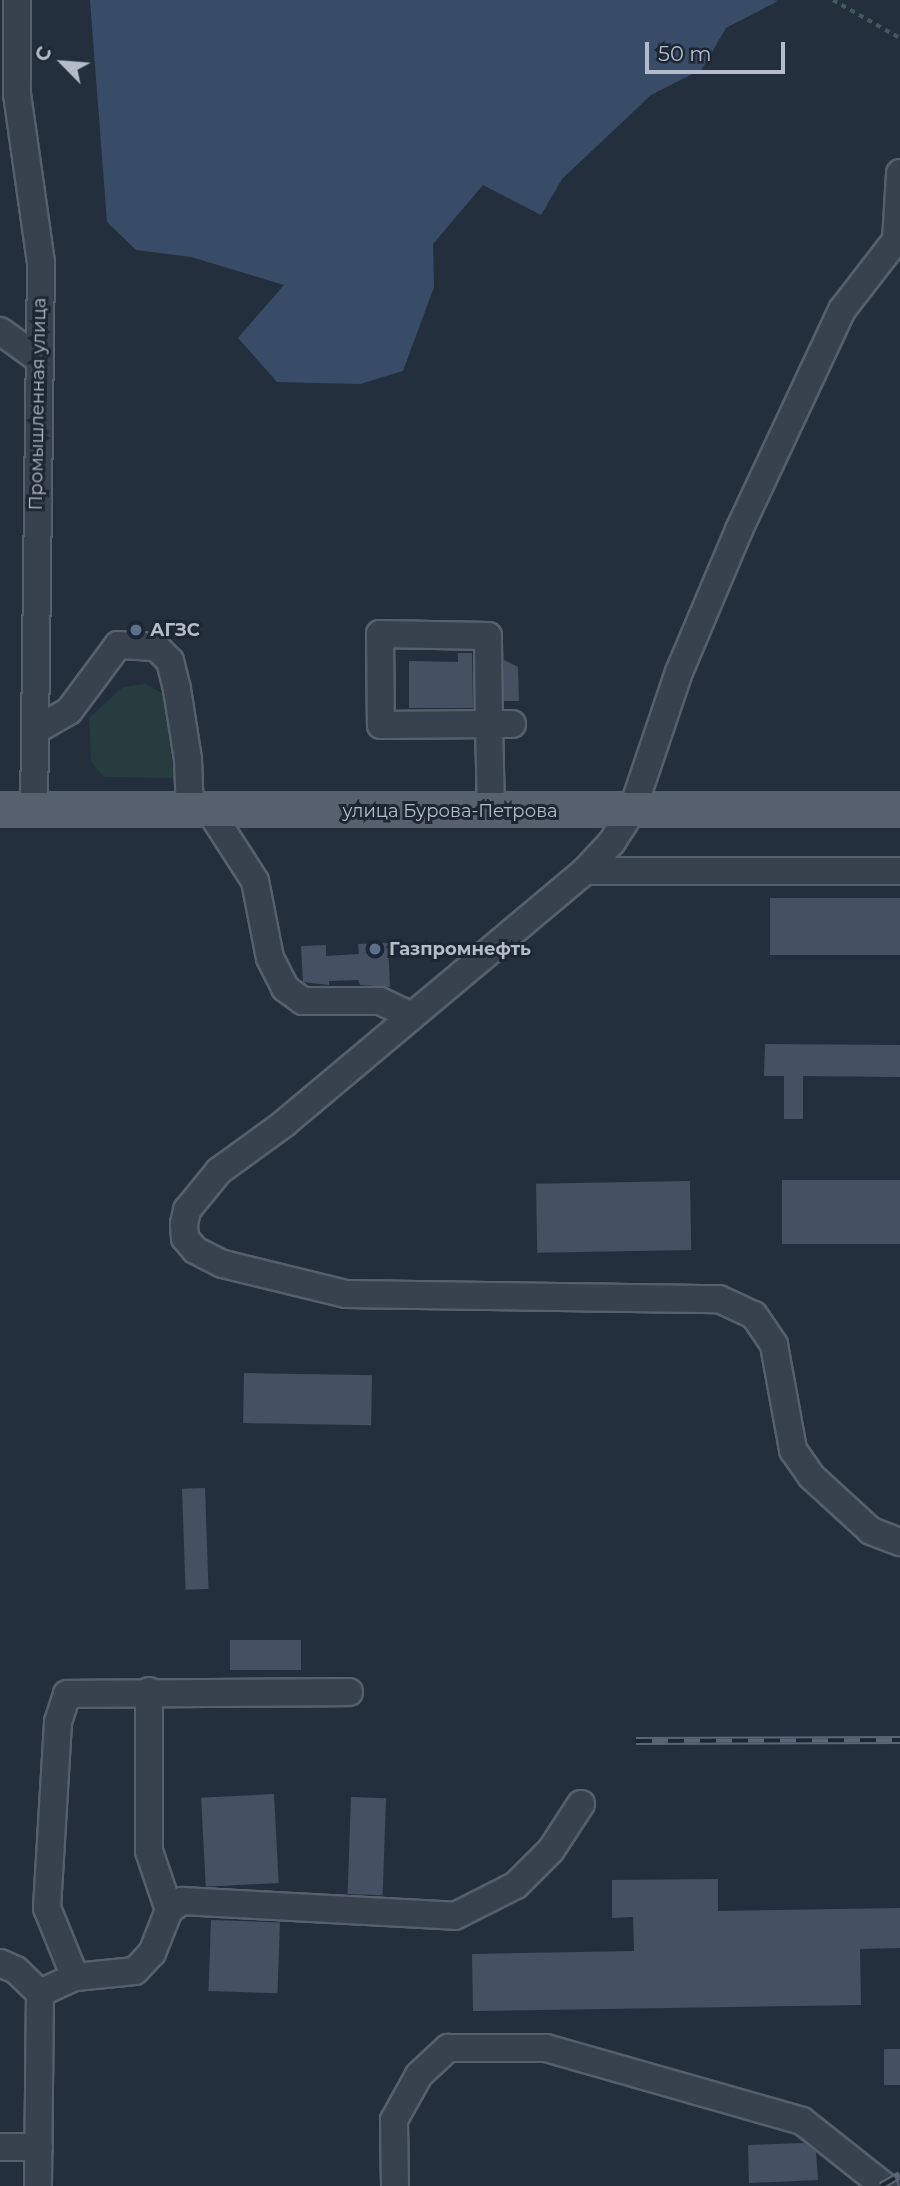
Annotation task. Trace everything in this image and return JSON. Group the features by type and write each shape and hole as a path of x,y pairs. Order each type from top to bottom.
{"main road":[{"name":"улица Бурова-Петрова","path":"0,810 900,809"}],"street":[{"name":"Промышленная улица","path":"17,0 17,94 41,263 36,357 34,809"},
{"path":"900,173 898,238 842,310 739,530 679,672 646,811 585,871 410,1015 285,1124 219,1171 187,1210 185,1238 195,1250 223,1264 346,1294 719,1299 754,1315 774,1345 793,1450 811,1476 871,1531 900,1542"},
{"path":"0,331 36,357"},
{"path":"491,811 501,724 488,636 380,634 381,725 501,724"},
{"path":"36,730 69,711 118,645 156,647 170,661 200,811 255,881 270,958 285,988 303,1001 380,1001 410,1015"},
{"path":"585,871 900,871"},
{"path":"149,1691 149,1851 169,1910"},
{"path":"75,1977 47,1908 58,1722 67,1694 149,1691 349,1692"},
{"path":"40,1993 75,1977 135,1970 152,1953 169,1910 183,1901 455,1916 516,1885 551,1850 581,1804"},
{"path":"0,1963 16,1970 40,1993 38,2186"},
{"path":"395,2186 394,2120 419,2075 448,2048 546,2048 802,2121 884,2186"},
{"path":"0,2147 39,2147"}],"path":[{"path":"833,0 900,38"}],"green space":[{"path":"145,684 164,694 174,778 104,777 91,762 89,718 123,687"}],"water":[{"path":"90,0 778,1 726,28 702,69 651,95 562,179 541,215 483,185 433,244 434,287 403,371 360,384 277,382 238,338 284,285 191,257 136,250 107,222"}],"building":[{"path":"458,653 472,653 473,708 409,708 409,661 458,662"},
{"path":"504,660 518,667 519,701 504,701"},
{"path":"770,898 900,898 900,955 770,955"},
{"path":"388,943 390,987 360,985 358,980 329,981 329,985 303,982 301,946 326,945 326,956 359,954 358,944"},
{"path":"765,1044 900,1045 900,1077 803,1076 803,1119 784,1119 784,1076 764,1076"},
{"path":"782,1180 900,1180 900,1244 782,1244"},
{"path":"690,1181 691,1250 537,1253 536,1184"},
{"path":"244,1373 372,1375 371,1425 243,1423"},
{"path":"205,1488 209,1589 186,1590 182,1489"},
{"path":"230,1640 301,1640 301,1670 230,1670"},
{"path":"274,1794 279,1883 206,1887 201,1798"},
{"path":"351,1797 386,1798 383,1895 348,1894"},
{"path":"718,1879 718,1911 900,1908 900,1948 860,1949 861,2005 473,2011 472,1954 634,1951 633,1917 612,1918 612,1880"},
{"path":"211,1920 280,1922 277,1993 209,1991"},
{"path":"884,2049 900,2049 900,2085 884,2085"},
{"path":"804,2143 816,2152 818,2180 749,2183 748,2145"}],"railway":[{"path":"636,1741 900,1740"},
{"path":"881,2186 900,2175"}],"place":[{"name":"АГЗС","path":"136,630"},
{"name":"Газпромнефть","path":"375,949"}]}
